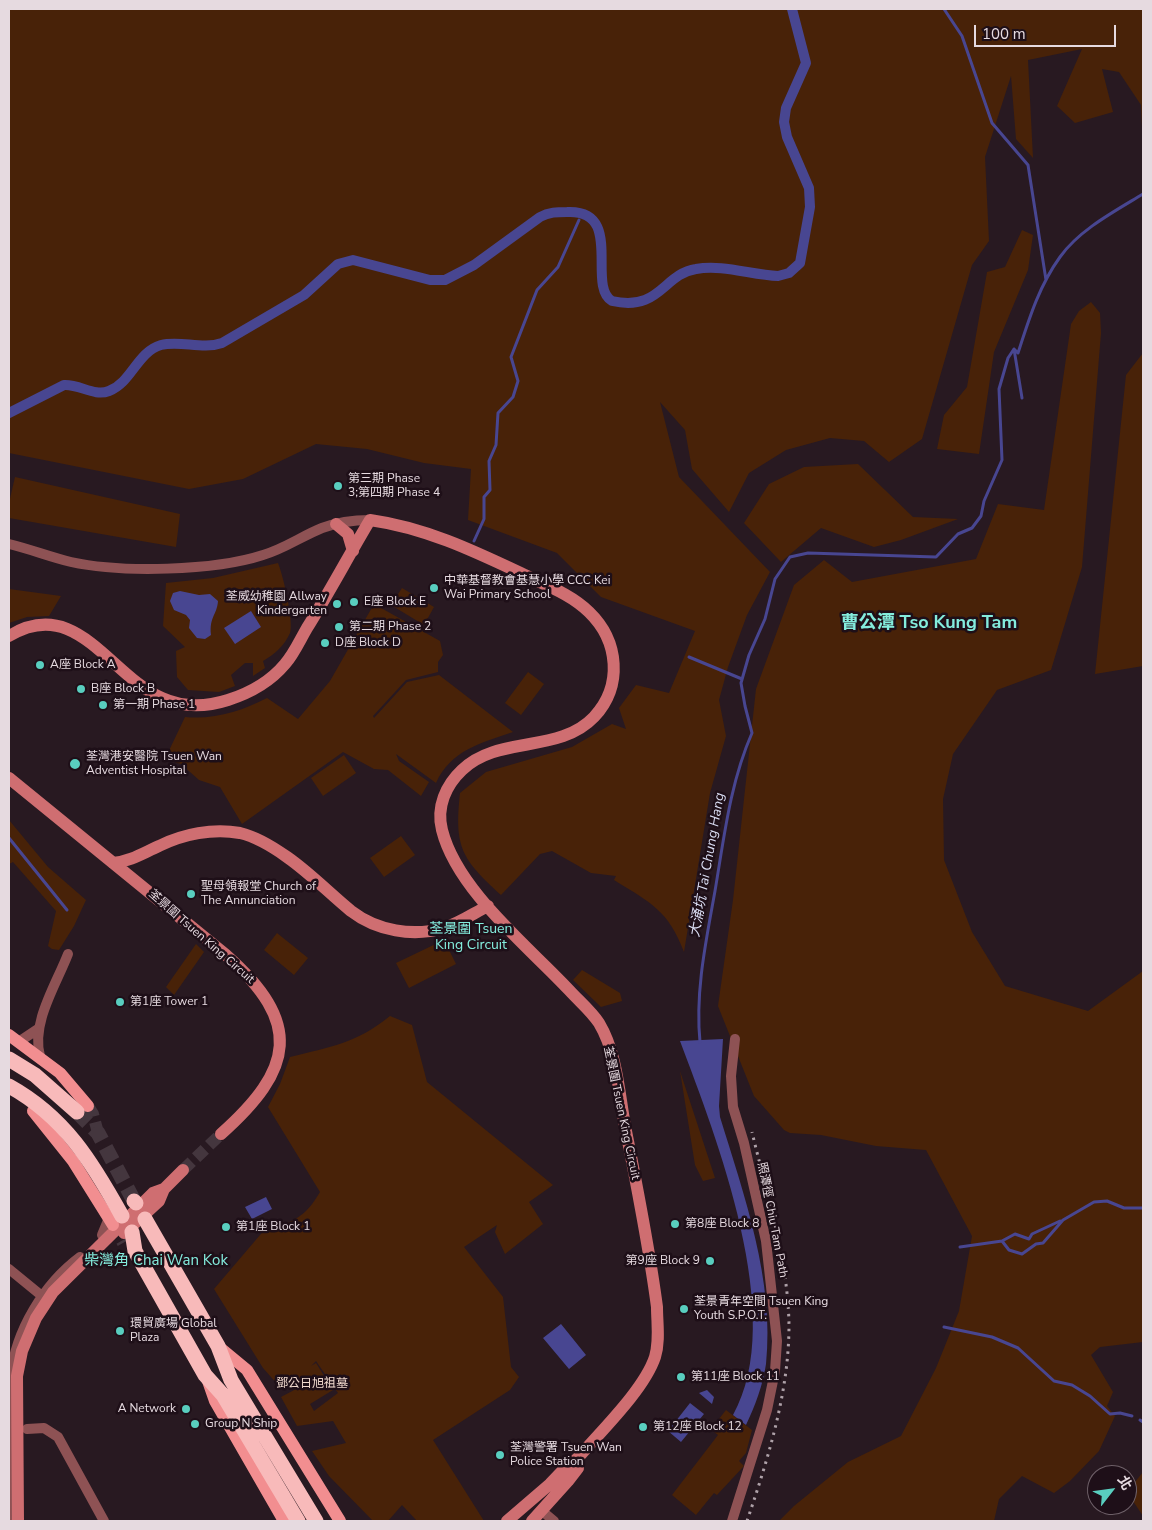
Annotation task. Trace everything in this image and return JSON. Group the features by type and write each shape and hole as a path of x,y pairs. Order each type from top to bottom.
{"highway":[{"path":"9,1059 35,1074 83,1109"},
{"path":"9,1086 42,1108 76,1140 86,1153 115,1219"},
{"path":"145,1219 218,1346 231,1380 295,1514"},
{"path":"130,1242 205,1375 223,1395 295,1514 316,1521"}],"main road":[{"path":"14,1038 60,1073 83,1109"},
{"path":"33,1111 115,1219"},
{"path":"218,1346 246,1370 340,1521"},
{"path":"205,1375 215,1401 295,1514"}],"street":[{"path":"9,544 71,562 120,569 180,567 245,560 265,555 336,524 370,520"},
{"path":"9,636 30,627 54,626 67,628 90,642 145,689 161,698 181,705 197,706 220,702 255,689 286,663 370,520"},
{"name":"荃景圍 Tsuen King Circuit","path":"370,520 410,526 441,537 565,594 591,613 605,632 611,645 615,667 611,689 602,707 586,724 569,734 557,738 482,756 462,770 442,798 442,828 449,850 459,869 488,906 591,1014 603,1033 616,1074 653,1275 657,1315 658,1341 647,1374 525,1519 507,1521"},
{"path":"336,524 348,534 353,551"},
{"name":"荃景圍 Tsuen King Circuit","path":"9,778 136,881 246,974 265,997 278,1023 279,1056 268,1085 254,1103 221,1134"},
{"path":"114,863 145,854 156,847 186,836 224,831 241,834 278,851 309,874 352,912 390,930 423,932 444,928 488,906"},
{"path":"136,881 138,866 145,854"},
{"path":"40,1056 37,1044 38,1028 68,954"},
{"path":"14,1038 38,1028"},
{"name":"照潭徑 Chiu Tam Path","path":"732,1521 767,1410 775,1371 777,1341 771,1272 766,1241 744,1144 733,1106 731,1076 735,1039"},
{"path":"18,1521 21,1485 23,1377 28,1351 41,1322 59,1296 183,1170"},
{"path":"102,1235 115,1219"},
{"path":"9,1521 12,1438 11,1376 14,1354 42,1296 50,1285 80,1258"},
{"path":"9,1269 42,1296"},
{"path":"27,1429 44,1428 58,1437 104,1521"},
{"name":"荃景圍 Tsuen King Circuit","path":"542,1510 578,1468 577,1459"},
{"path":"21,1485 24,1521"},
{"path":"525,1519 542,1510 554,1521"}],"green space":[{"path":"9,9 1143,9 1143,149 1141,105 1119,72 1102,69 1113,112 1075,123 1057,106 1082,49 1028,60 1033,158 1016,139 1011,76 985,157 989,241 972,265 922,439 889,462 864,441 830,438 786,450 749,473 729,512 692,469 685,430 660,402 679,477 770,572 747,615 728,667 719,700 726,736 710,793 684,952 672,926 665,917 648,902 614,880 616,876 591,873 552,851 540,854 501,895 477,872 469,861 460,840 458,812 460,793 486,772 572,747 612,724 626,729 619,708 636,685 669,693 695,631 601,597 557,553 468,520 471,469 424,463 367,449 316,444 243,479 189,489 9,453"},
{"path":"1022,230 1033,235 1028,270 994,352 979,454 937,449 944,415 967,387 987,272 1005,267"},
{"path":"1091,302 1100,313 1101,333 1082,567 1051,670 997,690 953,754 943,799 944,860 972,932 1005,986 1088,1011 1143,971 1143,1342 1100,1347 1091,1355 1113,1392 1107,1406 1115,1416 1099,1451 1070,1481 1054,1493 1022,1476 999,1499 994,1521 779,1521 794,1506 848,1462 901,1436 936,1368 959,1311 972,1236 926,1150 876,1146 821,1135 790,1133 784,1130 754,1096 718,1006 733,900 756,689 794,585 824,560 852,582 976,559 998,504 1044,510 1071,324 1079,311"},
{"path":"1143,353 1143,666 1095,674 1126,375"},
{"path":"858,464 913,517 958,519 901,540 874,547 821,528 781,562 744,523 769,484 804,467"},
{"path":"15,477 180,514 176,547 9,518 9,503"},
{"path":"278,563 283,577 291,619 290,633 285,642 263,661 265,668 253,676 253,663 245,663 231,675 235,686 219,692 188,690 177,677 176,651 185,647 163,626 166,583 213,578"},
{"path":"402,588 434,607 424,625 391,605"},
{"path":"9,589 61,596 49,616 27,617 9,623"},
{"path":"374,604 440,641 443,655 438,662 438,672 406,680 373,716 374,718 407,682 439,675 513,732 468,749 450,763 436,783 396,754 399,761 429,782 421,796 388,770 374,769 343,752 242,824 220,787 199,780 181,764 165,759 185,717 196,718 227,714 267,698 298,719 330,681"},
{"path":"528,672 544,684 521,715 505,703"},
{"path":"344,755 356,773 323,796 311,778"},
{"path":"9,820 48,867 86,900 74,926 59,950 48,946 56,911 13,862 9,864"},
{"path":"401,836 415,855 384,877 370,858"},
{"path":"277,933 308,958 294,975 264,950"},
{"path":"444,940 456,964 409,988 396,963"},
{"path":"196,944 204,952 174,995 166,987"},
{"path":"582,970 620,993 622,1001 601,1007 573,980"},
{"name":"鄧公日旭祖墓","path":"390,1016 412,1025 427,1082 553,1185 529,1202 543,1224 505,1254 495,1232 497,1225 464,1247 503,1297 511,1367 519,1377 510,1390 433,1440 484,1521 417,1521 402,1505 388,1521 373,1521 329,1476 312,1451 346,1443 333,1421 297,1426 281,1397 298,1388 293,1381 279,1386 263,1368 214,1289 266,1228 284,1224 298,1218 320,1192 268,1107 280,1084 290,1057 343,1043 378,1025","holes":["316,1361 338,1393 314,1411 310,1404 333,1390 316,1363 311,1366"]},
{"path":"680,1071 715,1178 703,1181 695,1165"},
{"path":"726,1410 752,1430 746,1453 739,1461 744,1466 717,1495 714,1493 696,1515 672,1495 718,1435 713,1431 715,1424"},
{"path":"1143,1472 1143,1516 1137,1507 1137,1480"}],"shaded area":[{"path":"180,591 199,595 210,594 218,601 211,624 211,635 205,639 197,638 189,628 190,620 186,615 174,610 170,601 173,593"},
{"path":"251,611 261,627 235,644 224,628"},
{"path":"723,1039 720,1117 739,1177 762,1270 768,1333 763,1380 746,1425 733,1415 748,1375 753,1329 750,1279 741,1228 727,1176 680,1041"},
{"path":"266,1197 272,1209 252,1219 245,1207"},
{"path":"561,1324 586,1355 569,1369 543,1338"},
{"path":"707,1390 714,1397 712,1404 699,1393"},
{"path":"690,1403 704,1414 681,1442 668,1431"}],"waterway":[{"path":"9,413 64,385 98,392 109,391 117,387 146,354 161,345 207,346 222,343 304,295 338,264 353,260 430,280 445,280 474,265 540,217 547,214 567,212 585,214 595,223 600,235 602,250 602,280 605,293 612,301 628,303 641,301 651,297 685,272 696,269 716,268 778,276 789,273 800,263 810,207 809,188 787,137 784,122 786,108 806,63 792,9"},
{"path":"944,9 962,36 992,123 1028,165 1046,280"},
{"name":"大涌坑 Tai Chung Hang","path":"700,1042 700,985 708,929 733,791 744,752 752,733 741,683 749,655 765,619 775,579 790,557 808,553 936,557 958,534 972,528 981,516 984,501 1002,460 999,389 1008,358 1014,349 1018,353 1035,303 1046,279 1060,257 1077,238 1109,214 1143,194"},
{"path":"474,541 484,519 484,497 490,490 489,461 496,445 498,413 513,397 518,381 511,357 537,290 558,267 579,220"},
{"path":"1014,349 1022,398"},
{"path":"689,657 742,679"},
{"path":"9,838 67,910"},
{"path":"960,1247 1002,1241 1009,1250 1022,1254 1036,1244 1043,1243 1063,1220 1094,1202 1107,1201 1124,1208 1143,1208"},
{"path":"1002,1241 1015,1234 1029,1239 1032,1234 1060,1221"},
{"path":"944,1327 992,1337 1018,1348 1054,1381 1072,1385 1090,1396 1110,1414 1120,1413 1132,1416"}],"tunnel":[{"path":"88,1106 93,1114 98,1133"},
{"path":"77,1112 98,1133 134,1201"},
{"path":"183,1170 221,1134"},
{"path":"113,1225 123,1243"}],"railway":[{"path":"747,1521 776,1425 785,1375 789,1325 788,1301 781,1252 752,1132"}],"place":[{"name":"第三期 Phase 3;第四期 Phase 4","path":"338,486"},
{"name":"中華基督教會基慧小學 CCC Kei Wai Primary School","path":"434,588"},
{"name":"E座 Block E","path":"354,602"},
{"name":"荃威幼稚園 Allway Kindergarten","path":"337,604"},
{"name":"第二期 Phase 2","path":"339,627"},
{"name":"D座 Block D","path":"325,643"},
{"name":"A座 Block A","path":"40,665"},
{"name":"B座 Block B","path":"81,689"},
{"name":"第一期 Phase 1","path":"103,705"},
{"name":"荃灣港安醫院 Tsuen Wan Adventist Hospital","path":"75,764"},
{"name":"聖母領報堂 Church of The Annunciation","path":"191,894"},
{"name":"第1座 Tower 1","path":"120,1002"},
{"name":"第8座 Block 8","path":"675,1224"},
{"name":"第1座 Block 1","path":"226,1227"},
{"name":"第9座 Block 9","path":"710,1261"},
{"name":"荃景青年空間 Tsuen King Youth S.P.O.T.","path":"684,1309"},
{"name":"環貿廣場 Global Plaza","path":"120,1331"},
{"name":"第11座 Block 11","path":"681,1377"},
{"name":"A Network","path":"186,1409"},
{"name":"Group N Ship","path":"195,1424"},
{"name":"第12座 Block 12","path":"643,1427"},
{"name":"荃灣警署 Tsuen Wan Police Station","path":"500,1455"}],"district":[{"name":"曹公潭 Tso Kung Tam","path":"929,624"},
{"name":"荃景圍 Tsuen King Circuit","path":"471,938"},
{"name":"柴灣角 Chai Wan Kok","path":"156,1261"}]}
